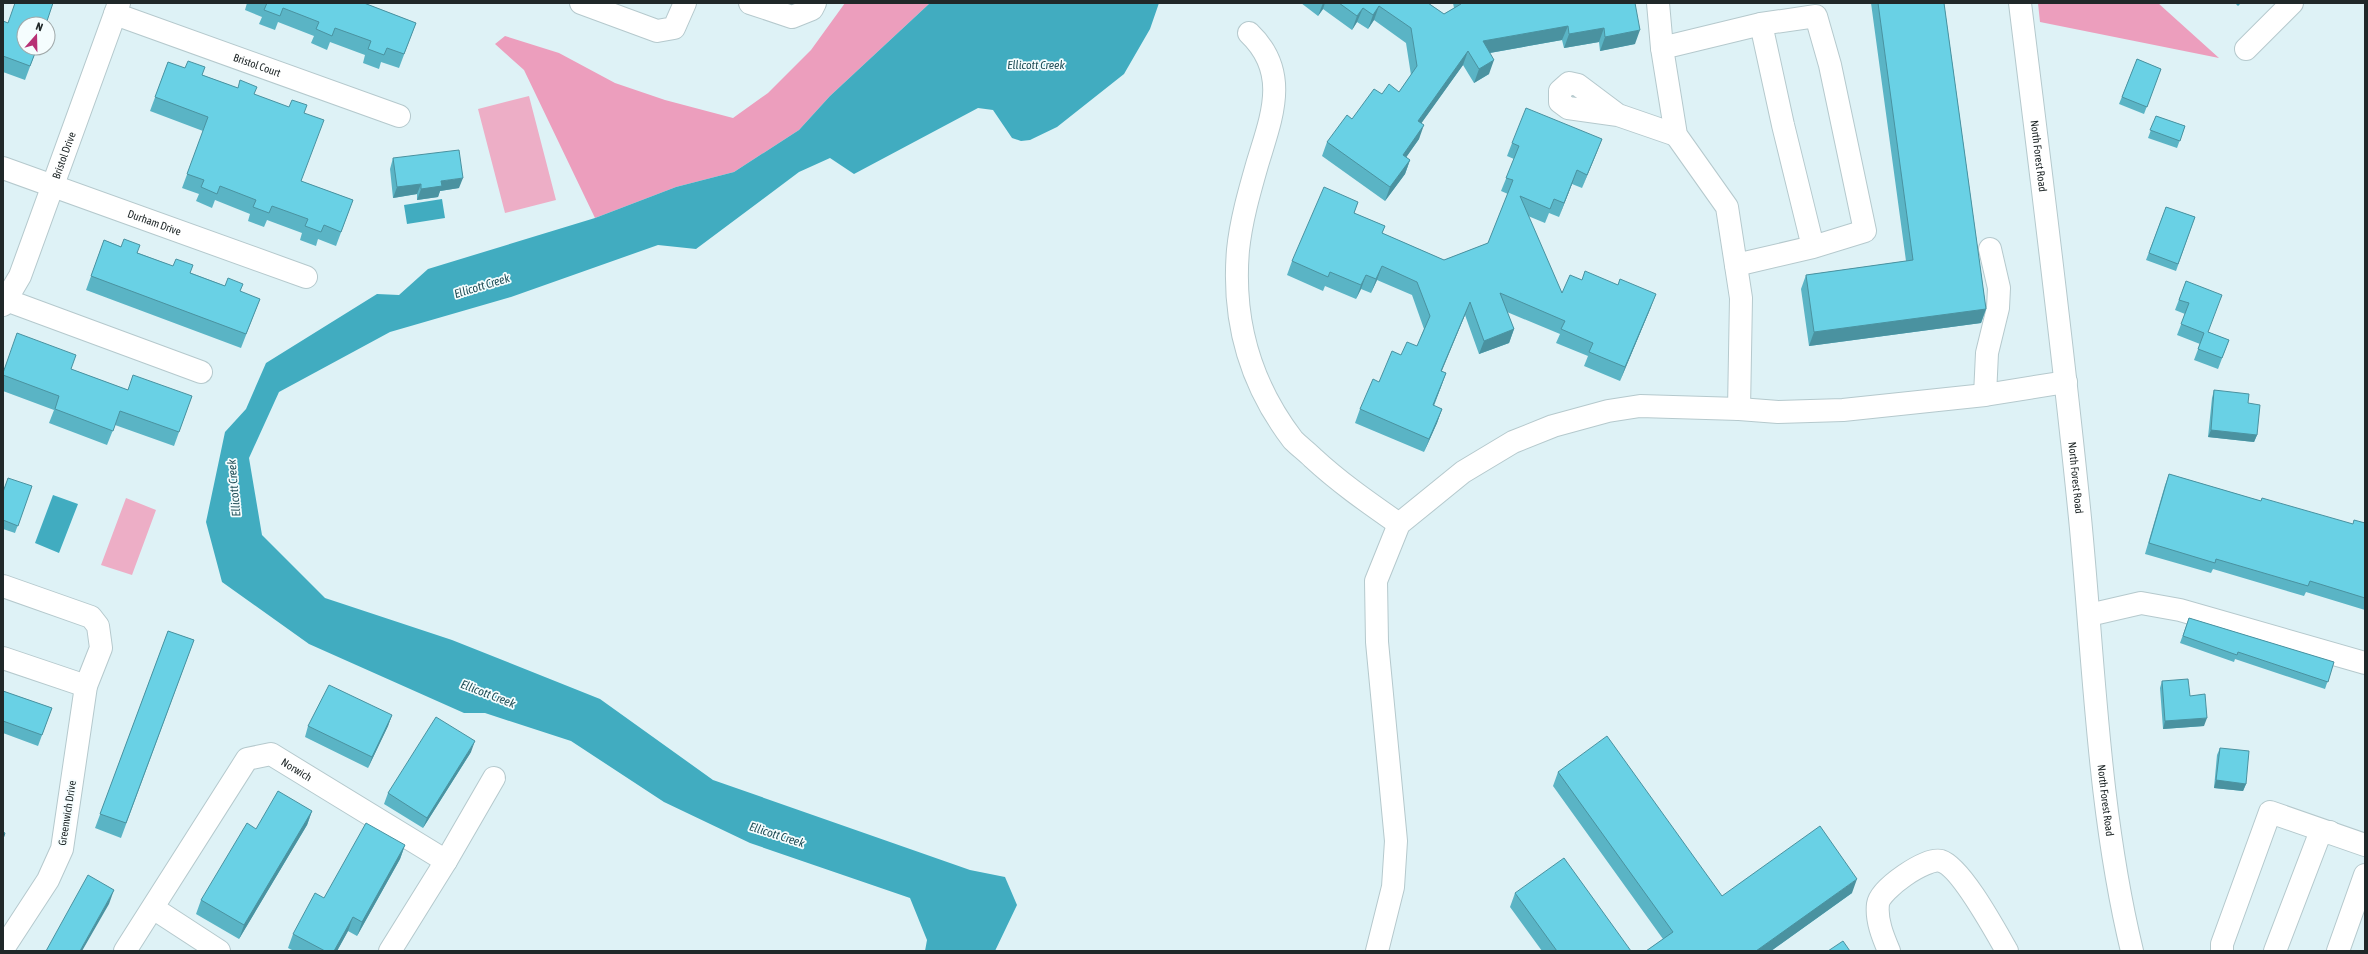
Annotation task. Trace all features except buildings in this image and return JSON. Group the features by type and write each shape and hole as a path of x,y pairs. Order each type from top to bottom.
{"street":[{"path":"581,3 657,31 674,28 685,3"},
{"path":"750,3 792,17 812,9 814,3"},
{"path":"1658,3 1662,48 1676,135 1727,207 1741,298 1739,408"},
{"name":"North Forest Road","path":"2020,3 2066,382 2111,840 2132,951"},
{"path":"2246,49 2292,3"},
{"name":"Bristol Court","path":"118,8 399,116"},
{"name":"Bristol Drive","path":"4,302 20,276 118,8"},
{"path":"1662,48 1761,24 1816,16 1830,65 1865,231 1813,247 1736,266"},
{"path":"1761,24 1783,125 1813,247"},
{"path":"1249,33 1260,44 1270,63 1274,78 1274,101 1270,128 1246,200 1238,250 1238,304 1243,339 1253,372 1268,401 1294,440 1340,483 1399,524"},
{"path":"1618,115 1676,135"},
{"name":"Durham Drive","path":"3,168 306,277"},
{"path":"1985,395 1987,353 1998,308 1999,288 1990,249"},
{"path":"4,302 201,372"},
{"path":"1376,951 1393,887 1396,841 1376,642 1376,581 1399,524 1463,472 1513,442 1553,426 1608,410 1640,406 1739,408 1778,412 1843,410 1985,395 2066,382"},
{"name":"Greenwich Drive","path":"3,586 90,617 98,626 100,648 86,686 62,849 48,880 3,949"},
{"path":"2089,615 2141,602 2180,610 2365,663"},
{"path":"3,658 86,686"},
{"name":"Norwich","path":"125,951 246,759 271,754 446,861"},
{"path":"390,951 446,861 494,778"},
{"path":"2222,951 2222,944 2270,812 2365,845"},
{"path":"2277,951 2319,836 2330,832"},
{"path":"1889,951 1881,933 1878,904 1884,891 1926,862 1940,861 1954,869 1986,914 2007,951"},
{"path":"2338,951 2365,875"},
{"path":"153,908 219,951"}],"shaded area":[{"path":"845,3 930,3 830,96 799,130 734,172 676,187 595,218 524,70 495,44 505,36 559,53 615,83 665,100 733,118 768,93 811,50"},
{"path":"2038,3 2158,3 2219,58 2040,22"},
{"path":"529,96 556,200 505,213 478,109"},
{"path":"126,498 156,510 132,575 101,565"}],"water":[{"name":"Ellicott Creek","path":"930,3 1159,3 1150,29 1124,74 1057,127 1030,140 1021,141 1012,138 993,110 978,108 854,174 830,158 799,172 696,249 658,245 511,297 390,332 279,392 249,458 262,535 325,598 452,640 600,699 713,780 970,870 1005,877 1017,905 995,951 925,951 927,940 910,898 750,843 664,802 571,741 485,713 464,713 309,644 222,582 206,522 225,432 246,409 266,363 377,294 399,295 428,269 595,218 676,187 734,172 799,130 830,96"},
{"path":"442,199 445,218 407,224 404,205"},
{"path":"53,495 78,504 59,553 35,543"}]}
